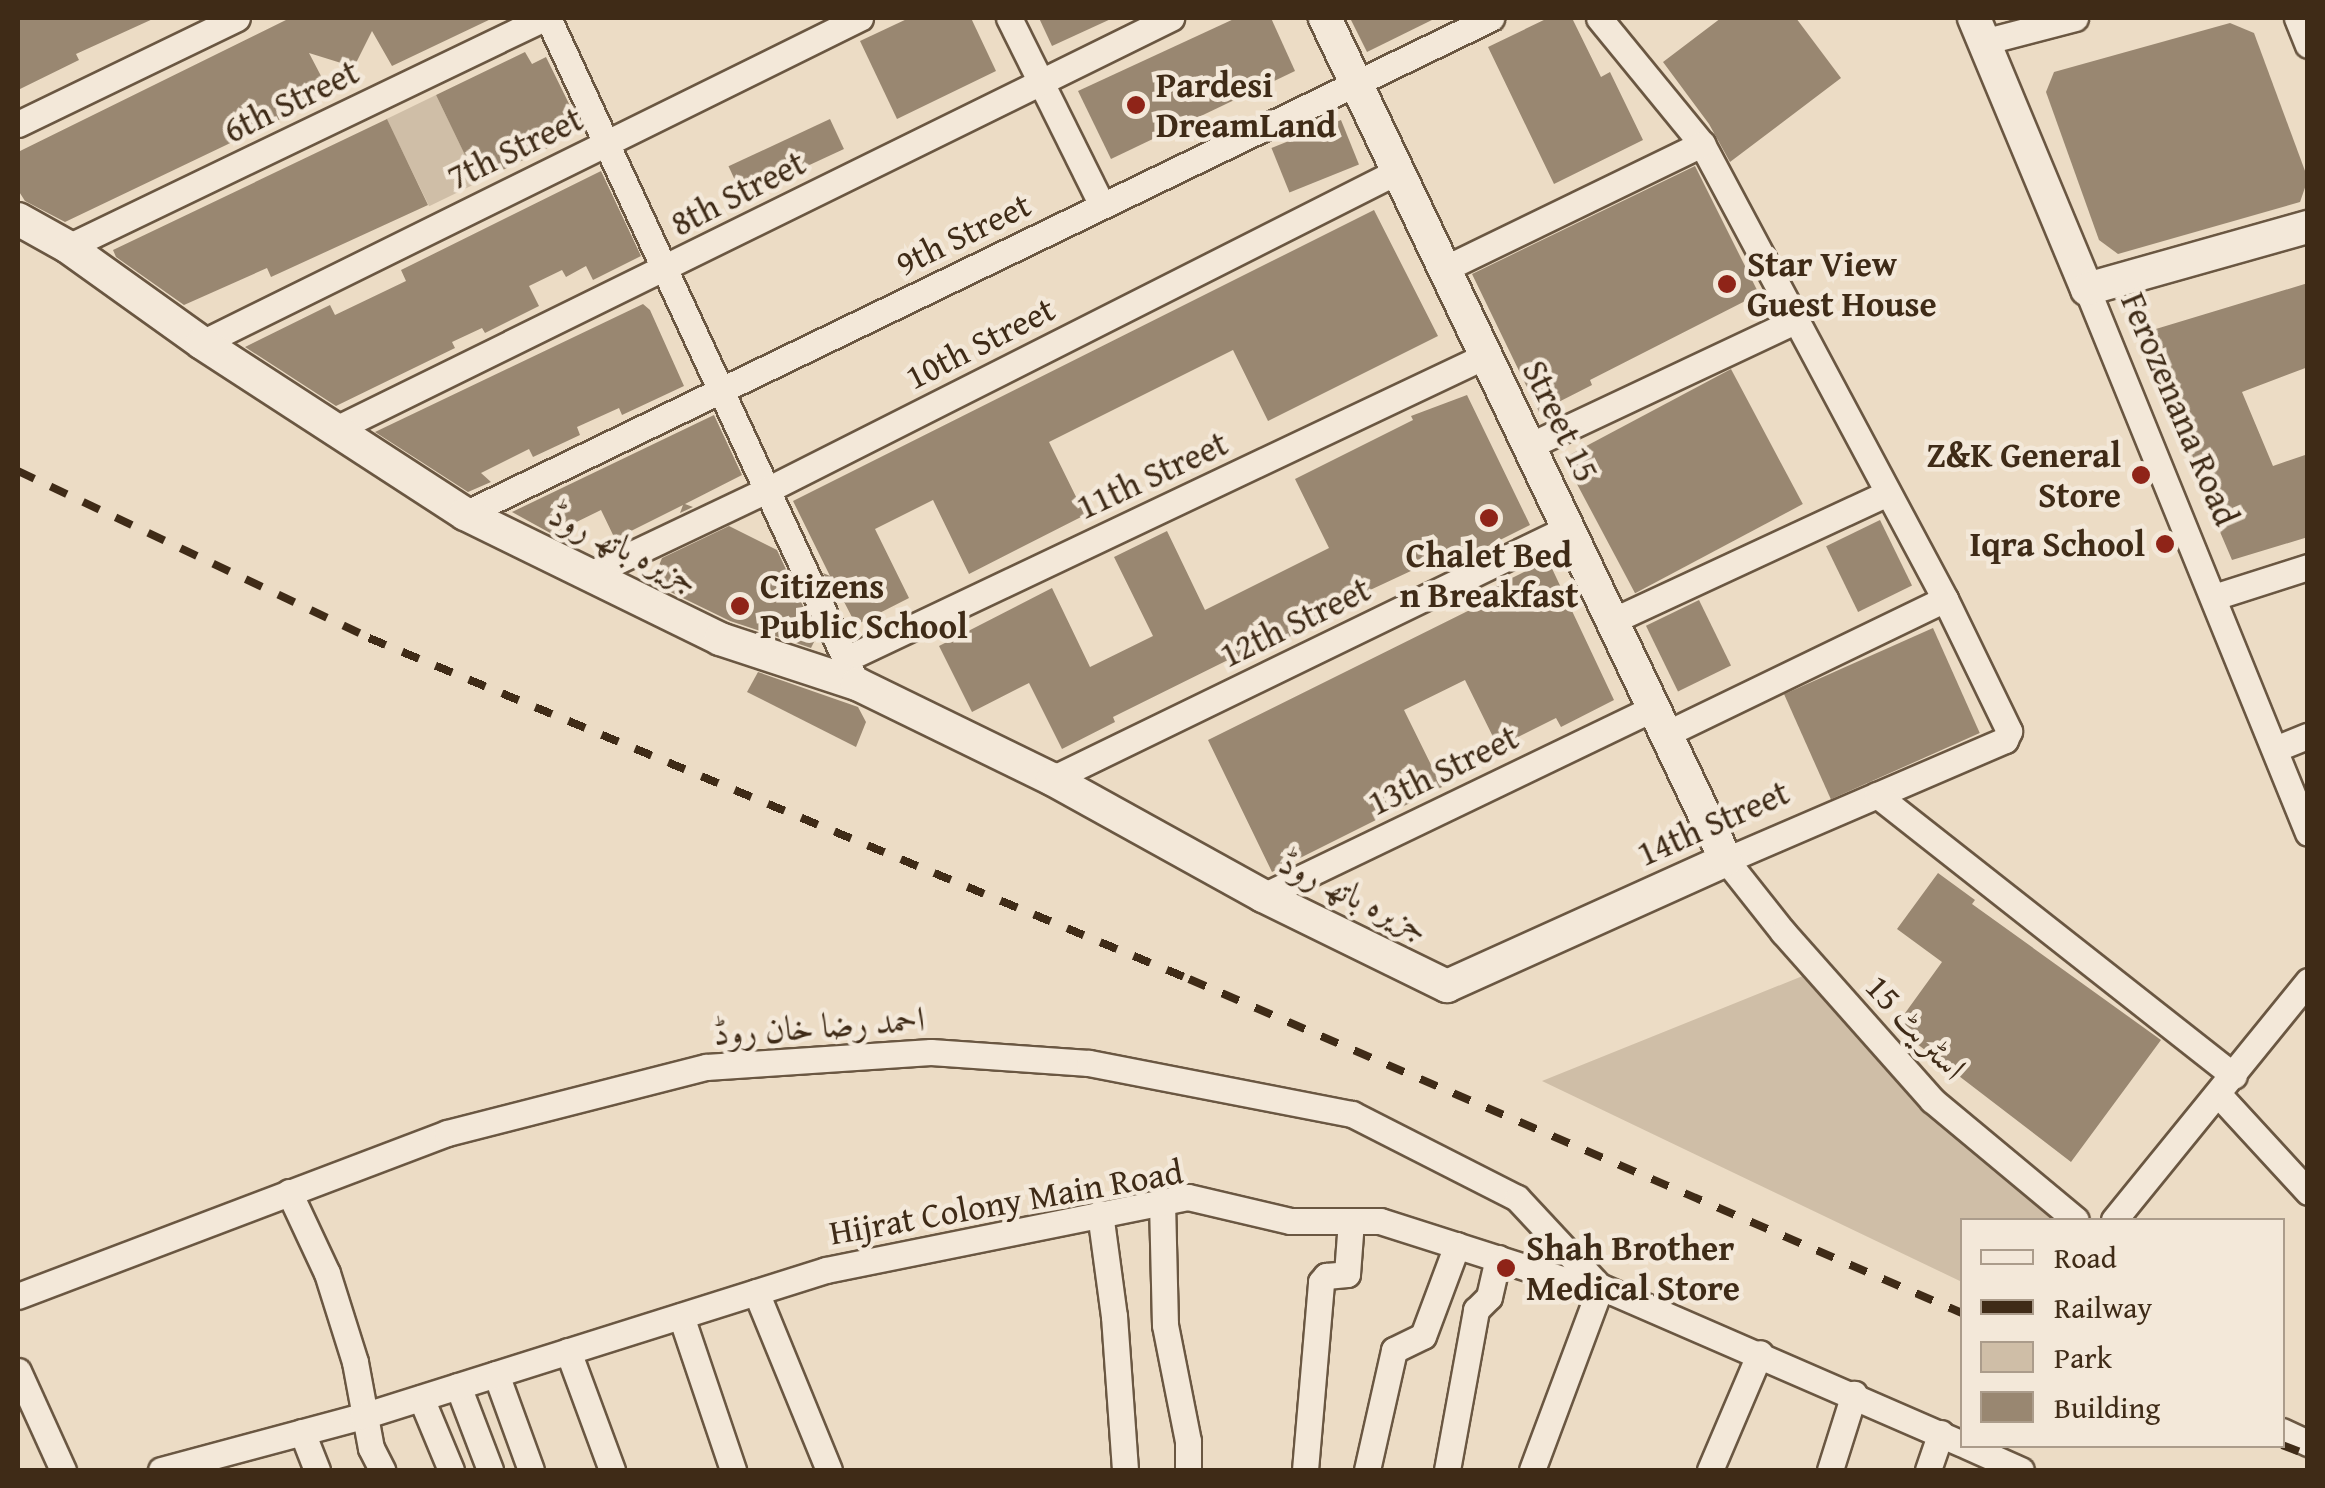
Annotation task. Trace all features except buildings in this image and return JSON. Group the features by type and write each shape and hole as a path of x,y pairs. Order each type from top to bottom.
{"street":[{"path":"18,124 237,18"},
{"path":"546,18 853,671"},
{"name":"6th Street","path":"68,247 546,18"},
{"name":"7th Street","path":"202,343 860,18"},
{"path":"1010,18 1102,205"},
{"name":"8th Street","path":"336,429 1171,18"},
{"name":"Street 15","path":"1325,18 1726,860"},
{"name":"9th Street","path":"465,514 1492,18"},
{"path":"1599,18 1702,144 1945,598"},
{"path":"1980,29 2075,18"},
{"path":"2297,18 2308,45"},
{"name":"Ferozenana Road","path":"1980,29 2308,833"},
{"path":"1444,269 1702,144"},
{"name":"10th Street","path":"592,574 770,490 1398,171"},
{"name":"جزیرہ باتھ روڈ","path":"18,218 68,247 202,343 465,514 720,639 853,671 1262,896 1447,986"},
{"path":"2087,289 2308,226"},
{"path":"1529,446 1797,320"},
{"name":"11th Street","path":"853,671 1486,356"},
{"path":"1612,621 1888,494"},
{"name":"12th Street","path":"1052,779 1568,528"},
{"path":"2214,597 2308,566"},
{"name":"13th Street","path":"1262,896 1945,598"},
{"name":"14th Street","path":"1447,986 2004,740 2010,732 1945,598"},
{"path":"2274,749 2308,736"},
{"path":"1876,795 2226,1085 2308,1192"},
{"name":"اسٹریٹ 15","path":"1726,860 1783,932 1932,1100 2074,1218"},
{"path":"2116,1218 2308,982"},
{"name":"احمد رضا خان روڈ","path":"18,1296 418,1142 706,1067 931,1052 1089,1063 1352,1114 1517,1198 1599,1289"},
{"path":"288,1192 326,1273 355,1362 364,1416 382,1470"},
{"name":"Hijrat Colony Main Road","path":"161,1470 230,1462 302,1432 364,1416 826,1270 1188,1197 1290,1221 1380,1221 1599,1289 1760,1353 1957,1441"},
{"path":"1162,1202 1165,1325 1188,1441 1188,1470"},
{"path":"1100,1214 1114,1316 1125,1470"},
{"path":"1304,1470 1321,1282 1326,1276 1347,1274 1351,1221"},
{"path":"1366,1470 1394,1350 1423,1336 1456,1245"},
{"path":"1448,1470 1476,1310 1489,1297 1498,1258"},
{"path":"1532,1470 1599,1289"},
{"path":"756,1292 829,1470"},
{"path":"682,1316 733,1470"},
{"path":"568,1351 612,1470"},
{"path":"1710,1470 1760,1353"},
{"path":"18,1372 63,1470"},
{"path":"496,1374 531,1470"},
{"path":"458,1386 490,1470"},
{"path":"1830,1470 1854,1394"},
{"path":"421,1398 451,1470"},
{"path":"302,1432 317,1470"},
{"path":"1928,1470 1957,1441"},
{"name":"Hijrat Colony Main Road","path":"1973,1448 2022,1470"}],"green space":[{"path":"436,95 479,182 429,206 387,119"},
{"path":"1810,973 2064,1218 1960,1218 1960,1281 1542,1081"}],"railway":[{"path":"18,471 369,638 1189,979 1960,1312"},
{"path":"2285,1446 2308,1455"}],"place":[{"name":"Pardesi DreamLand","path":"1136,105"},
{"name":"Star View Guest House","path":"1727,284"},
{"name":"Z&K General Store","path":"2141,475"},
{"name":"Chalet Bed n Breakfast","path":"1489,518"},
{"name":"Iqra School","path":"2165,544"},
{"name":"Citizens Public School","path":"740,606"},
{"name":"Shah Brother Medical Store","path":"1506,1268"}]}
